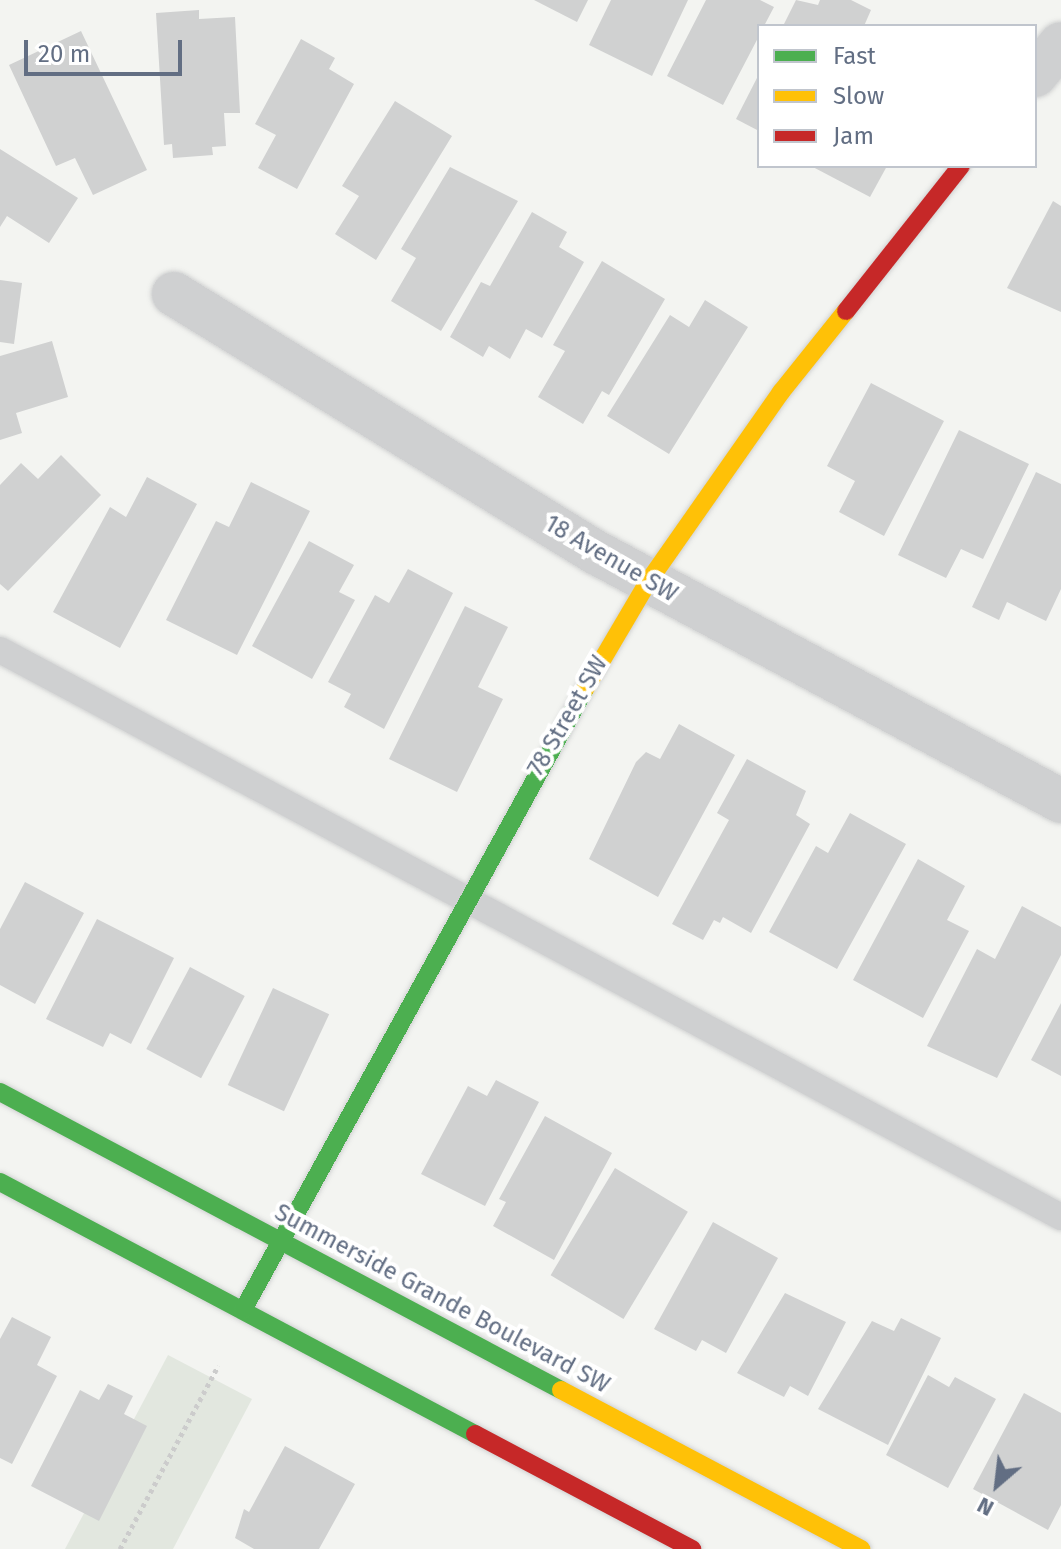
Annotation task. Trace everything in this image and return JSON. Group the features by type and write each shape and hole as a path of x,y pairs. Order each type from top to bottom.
{"street":[{"path":"1037,73 1061,44"},
{"name":"78 Street SW","path":"243,1310 465,900 648,582 781,392 959,168"},
{"name":"18 Avenue SW","path":"174,294 648,582 1061,801"},
{"name":"Summerside Grande Boulevard SW","path":"0,1092 861,1549"},
{"path":"0,1182 692,1549"}],"lane":[{"path":"0,650 1061,1217"}],"path":[{"path":"120,1549 218,1366"}],"shaded area":[{"path":"168,1355 252,1399 173,1549 65,1549"}],"building":[{"path":"534,0 588,0 577,22"},
{"path":"611,0 688,0 652,76 589,45"},
{"path":"706,0 760,0 774,7 765,24 757,24 757,40 723,105 667,76"},
{"path":"796,0 818,5 820,0 851,0 871,10 865,24 784,24"},
{"path":"199,10 199,19 235,17 240,113 224,113 226,146 212,147 213,155 173,158 172,144 164,145 156,13"},
{"path":"81,31 147,170 93,195 75,158 56,166 9,65"},
{"path":"301,39 335,58 329,69 354,84 297,189 258,168 276,135 255,124"},
{"path":"757,78 757,130 736,119"},
{"path":"395,101 452,136 376,260 335,234 359,196 342,186"},
{"path":"0,149 78,198 49,243 7,216 0,227"},
{"path":"450,167 518,201 441,331 391,301 416,258 401,249"},
{"path":"815,168 886,168 870,197"},
{"path":"1053,201 1061,206 1061,312 1007,288"},
{"path":"532,212 567,232 559,247 584,262 542,338 526,329 510,359 489,346 483,357 450,337 481,282 490,286"},
{"path":"602,261 665,299 609,395 602,391 583,424 538,397 565,351 553,345"},
{"path":"0,280 22,283 14,344 0,342"},
{"path":"705,300 748,327 669,454 607,416 670,315 689,327"},
{"path":"52,341 68,397 16,413 22,433 0,440 0,356"},
{"path":"871,383 944,421 884,536 839,512 855,481 827,466"},
{"path":"959,430 1029,464 983,559 961,549 946,578 898,555"},
{"path":"61,455 101,495 8,591 0,584 0,485 21,463 38,479"},
{"path":"1036,472 1061,484 1061,589 1046,621 1007,602 999,620 972,607"},
{"path":"147,477 197,504 120,648 53,612 110,507 126,517"},
{"path":"251,482 310,511 237,655 166,620 216,521 229,527"},
{"path":"309,541 354,565 339,592 355,600 312,679 252,646"},
{"path":"408,569 453,593 384,729 344,707 351,694 328,682 375,595 389,603"},
{"path":"465,606 508,627 478,687 503,699 457,792 389,759"},
{"path":"679,724 735,755 658,897 589,859 636,762 646,752 660,759"},
{"path":"747,759 806,791 796,815 810,824 751,933 723,917 720,923 714,920 703,940 672,924 729,820 717,813"},
{"path":"850,813 906,844 837,969 769,932 816,846 828,853"},
{"path":"918,859 965,886 947,920 969,931 923,1018 853,980"},
{"path":"25,882 84,913 35,1004 0,985 0,929"},
{"path":"1022,906 1061,927 1061,955 997,1078 927,1046 977,949 995,959"},
{"path":"97,919 174,958 131,1044 110,1033 103,1047 46,1019"},
{"path":"190,967 245,996 201,1078 146,1049"},
{"path":"273,988 329,1014 284,1111 228,1085"},
{"path":"1061,1003 1061,1076 1031,1060"},
{"path":"496,1080 539,1102 485,1206 421,1174 468,1086 487,1096"},
{"path":"545,1116 612,1153 554,1260 493,1226 506,1202 499,1199"},
{"path":"615,1168 688,1212 623,1319 551,1275"},
{"path":"713,1222 778,1258 726,1353 702,1340 696,1351 654,1329"},
{"path":"785,1293 846,1322 808,1396 790,1386 784,1397 737,1373"},
{"path":"12,1317 51,1337 37,1365 57,1376 12,1464 0,1458 0,1339"},
{"path":"901,1318 941,1338 888,1445 818,1409 872,1321 894,1331"},
{"path":"928,1375 949,1387 955,1377 996,1399 948,1488 886,1455"},
{"path":"108,1384 133,1396 124,1414 147,1426 99,1521 31,1486 80,1390 99,1400"},
{"path":"1024,1393 1061,1413 1061,1505 1048,1530 973,1489"},
{"path":"285,1446 355,1484 319,1549 254,1549 235,1538 244,1509 249,1512"}],"traffic: fast":[{"path":"243,1310 585,689"},
{"path":"0,1092 561,1390"},
{"path":"0,1182 475,1434"}],"traffic: slow":[{"path":"585,689 648,582 781,392 846,311"},
{"path":"561,1390 861,1549"}],"traffic: jam":[{"path":"846,311 959,168"},
{"path":"475,1434 692,1549"}]}
